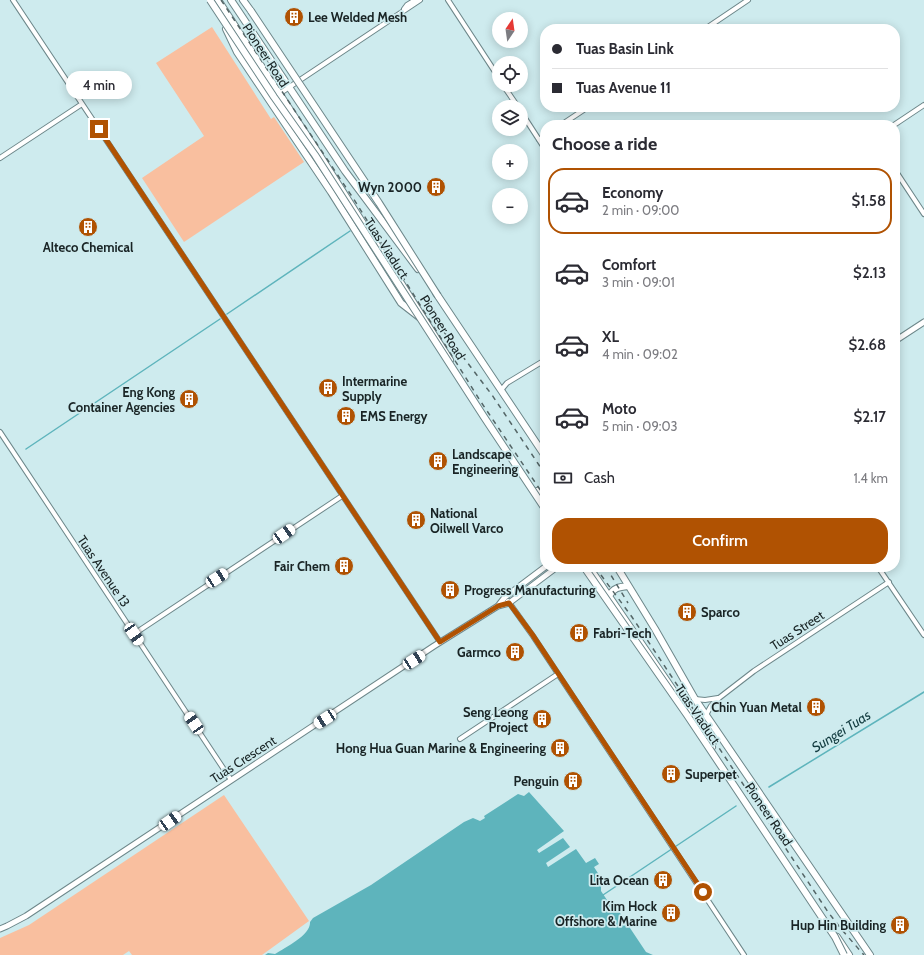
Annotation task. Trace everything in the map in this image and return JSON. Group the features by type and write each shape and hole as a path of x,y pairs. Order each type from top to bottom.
{"main road":[{"name":"Tuas Viaduct","path":"210,0 274,98 315,155 540,501"},
{"path":"214,0 237,52 327,186 401,303 419,317"},
{"name":"Pioneer Road","path":"218,0 417,307 477,403 540,497"},
{"name":"Pioneer Road","path":"231,0 345,171 438,296 502,389 540,448"},
{"path":"243,0 375,197 438,296"},
{"name":"Tuas Viaduct","path":"587,572 700,735 834,937 844,955"},
{"name":"Pioneer Road","path":"592,572 694,720 849,955"},
{"name":"Pioneer Road","path":"619,572 695,699 870,955"},
{"path":"609,596 616,588 628,586"}],"street":[{"path":"13,0 440,642"},
{"path":"404,10 407,5 415,0"},
{"path":"279,94 420,0"},
{"path":"448,0 492,67"},
{"path":"712,24 748,0"},
{"path":"0,158 82,104"},
{"path":"900,121 924,105"},
{"path":"568,120 580,112"},
{"path":"528,123 539,140"},
{"path":"900,178 924,214"},
{"path":"900,338 924,322"},
{"path":"502,389 507,383 540,363"},
{"name":"Tuas Avenue 13","path":"0,432 231,780"},
{"path":"134,634 342,496"},
{"name":"Tuas Crescent","path":"498,606 505,597 540,571"},
{"name":"Tuas Crescent","path":"0,929 26,916 440,642 498,606 509,603 550,572"},
{"path":"882,572 924,635"},
{"name":"Tuas Street","path":"706,715 710,706 754,671 889,582"},
{"path":"505,597 528,629 744,955"},
{"path":"460,739 558,674"},
{"path":"695,699 705,700 719,698"}],"shaded area":[{"path":"212,27 271,119 274,117 304,162 184,242 142,178 204,136 156,63"},
{"path":"224,795 309,921 262,955 132,955 129,951 123,955 0,955 0,938 29,925"}],"water":[{"path":"529,792 564,831 537,850 539,853 563,838 570,847 546,863 548,867 576,849 586,863 595,858 599,864 594,867 601,878 601,891 607,900 612,901 646,952 653,955 265,955 268,953 275,954 291,944 306,932 313,918 371,885 464,822 473,818 480,821 485,818 484,816 518,794 524,796"}],"waterway":[{"path":"227,314 350,231"},
{"path":"26,449 220,319"},
{"name":"Sungei Tuas","path":"769,787 924,692"},
{"name":"Sungei Tuas","path":"603,895 736,806"}],"railway":[{"path":"221,0 353,198 481,402 540,490"},
{"path":"438,324 492,395 540,467"},
{"path":"599,572 632,617 828,912 864,955"},
{"path":"609,572 628,603"}],"place":[{"name":"Lee Welded Mesh","path":"294,17"},
{"name":"Wyn 2000","path":"436,187"},
{"name":"Alteco Chemical","path":"88,227"},
{"name":"Intermarine Supply","path":"328,388"},
{"name":"Eng Kong Container Agencies","path":"189,399"},
{"name":"EMS Energy","path":"346,416"},
{"name":"Landscape Engineering","path":"438,461"},
{"name":"National Oilwell Varco","path":"416,520"},
{"name":"Fair Chem","path":"344,566"},
{"name":"Progress Manufacturing","path":"450,590"},
{"name":"Sparco","path":"687,612"},
{"name":"Fabri-Tech","path":"579,633"},
{"name":"Garmco","path":"515,652"},
{"name":"Chin Yuan Metal","path":"816,707"},
{"name":"Seng Leong Project","path":"542,719"},
{"name":"Hong Hua Guan Marine & Engineering","path":"560,748"},
{"name":"Superpet","path":"671,774"},
{"name":"Penguin","path":"573,781"},
{"name":"Lita Ocean","path":"663,880"},
{"name":"Kim Hock Offshore & Marine","path":"671,913"},
{"name":"Hup Hin Building","path":"900,925"}],"route":[{"path":"99,129 440,642 498,606 509,603 532,634 703,892"}]}
